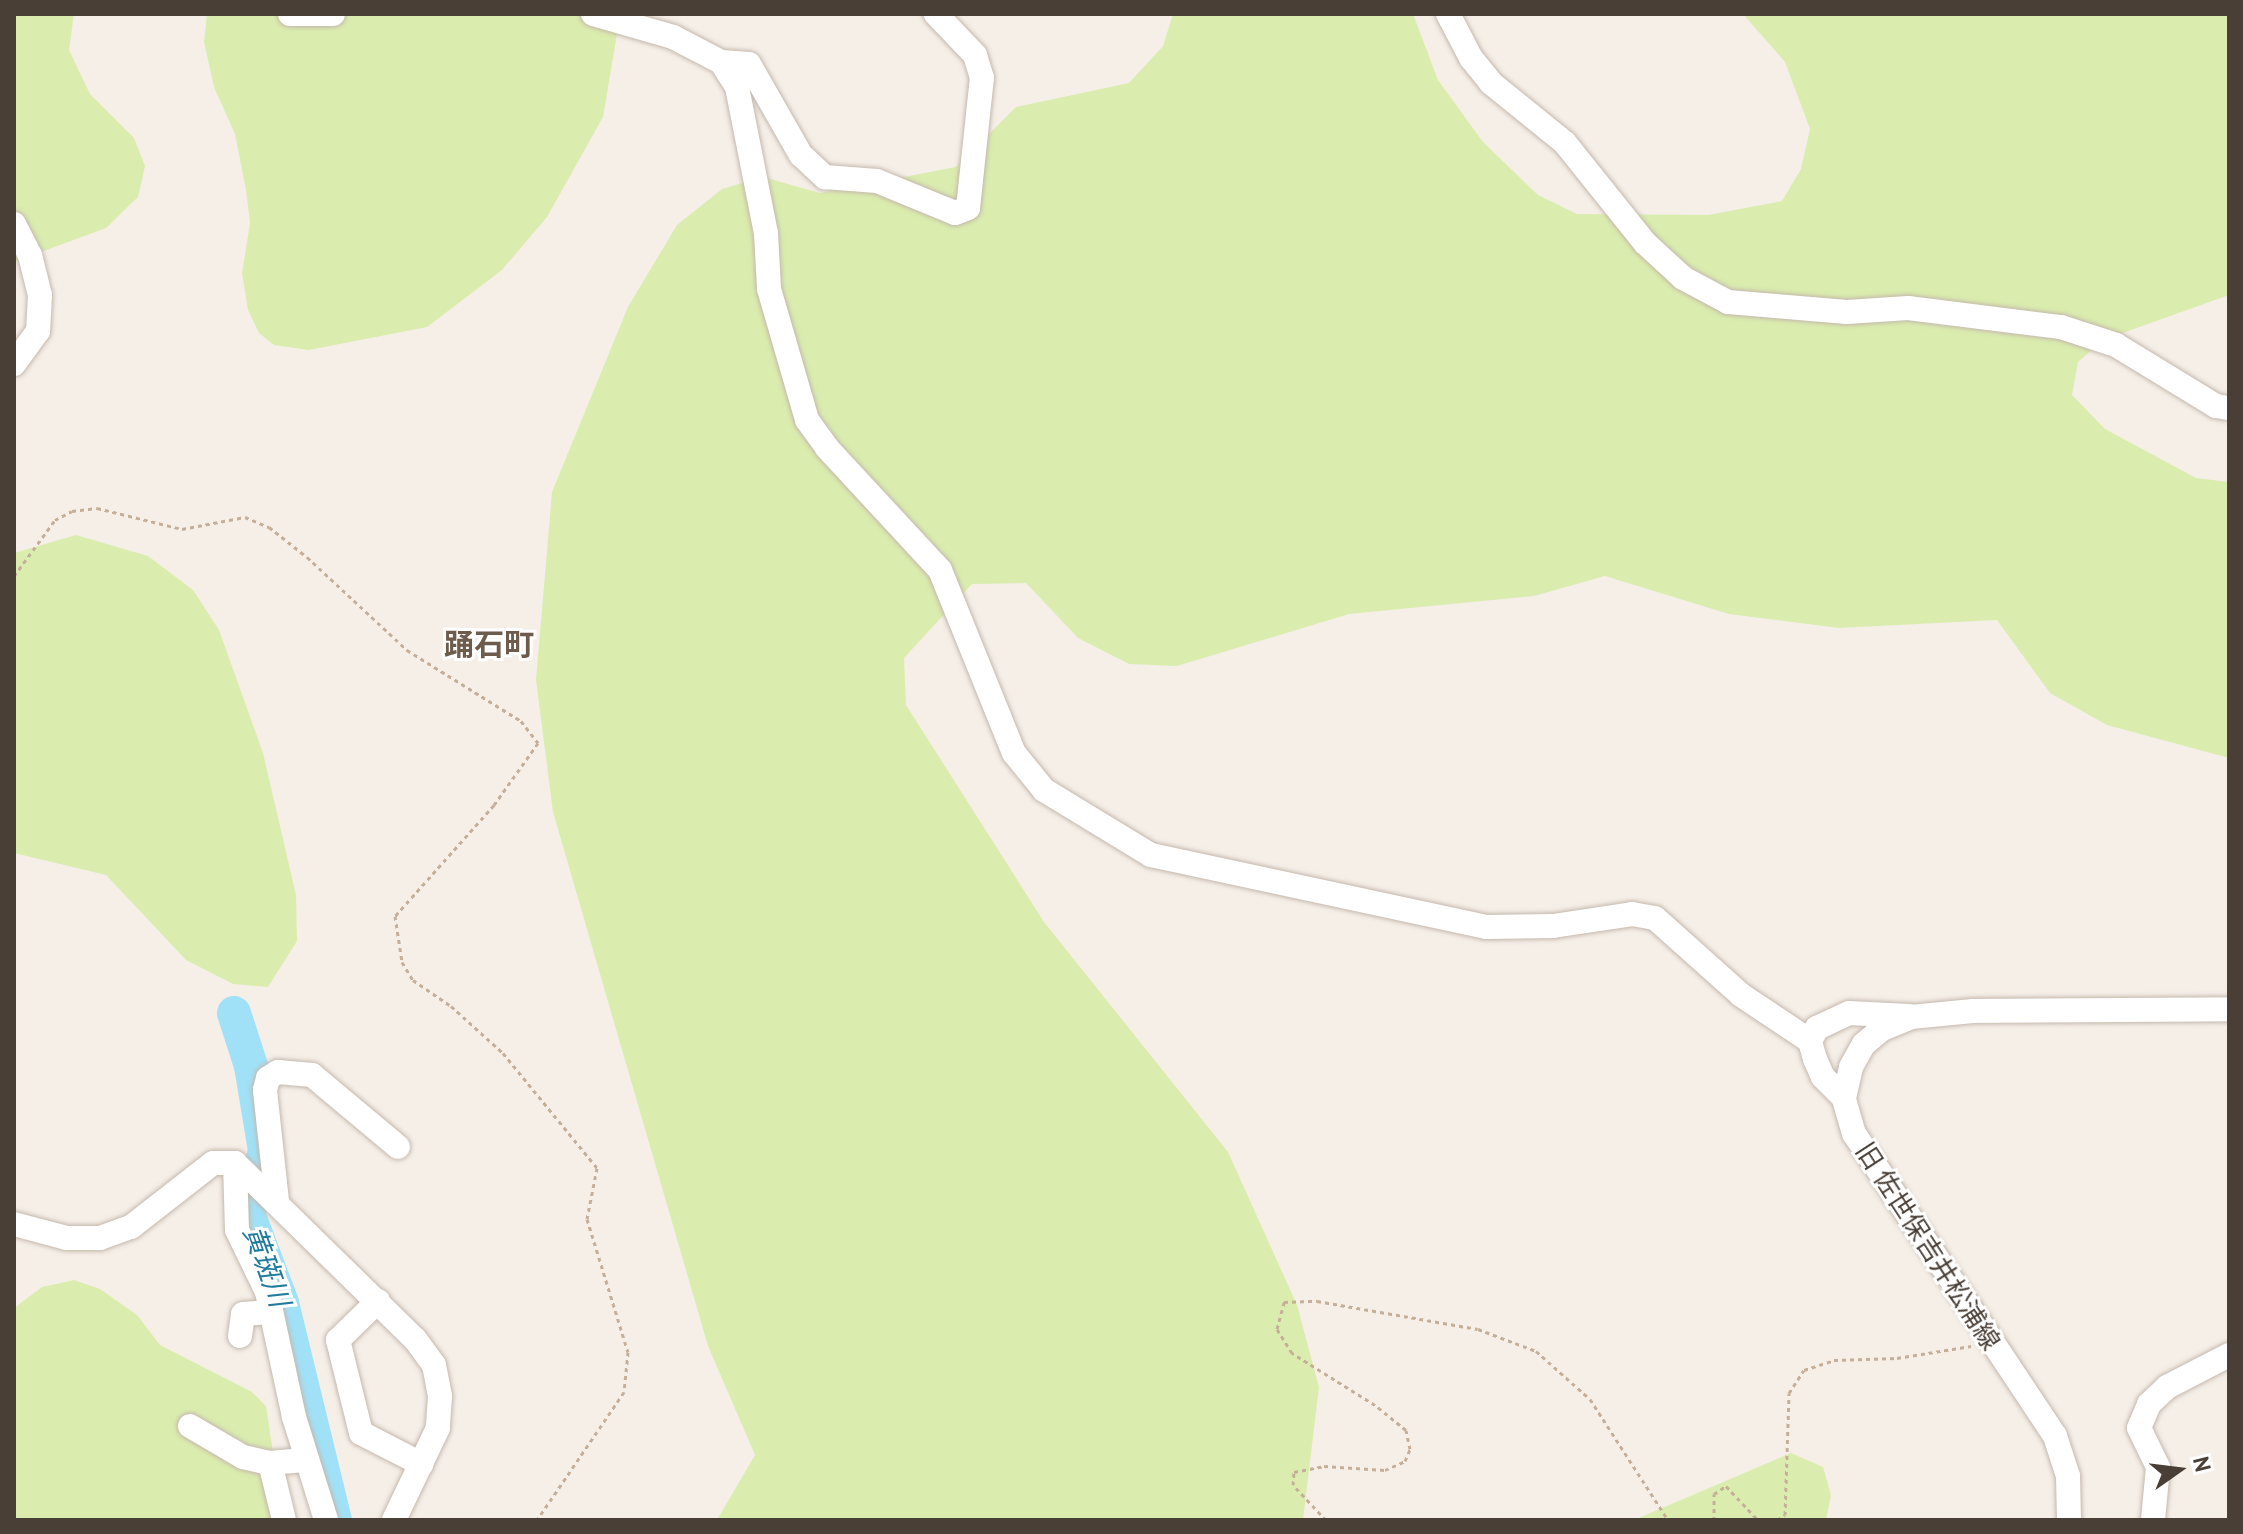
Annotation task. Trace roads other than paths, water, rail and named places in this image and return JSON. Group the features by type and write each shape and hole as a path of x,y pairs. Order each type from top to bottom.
{"street":[{"path":"290,14 333,14"},
{"path":"593,14 673,37 721,62 749,64 801,155 825,177 877,181 955,213 968,208 982,78 975,55 936,14"},
{"path":"1448,14 1471,58 1491,83 1565,143 1645,243 1683,278 1728,302 1847,312 1908,308 2061,327 2116,345 2216,406 2229,408"},
{"path":"721,62 737,87 766,233 769,289 807,420 827,448 940,570 1014,753 1044,790 1151,855 1486,927 1553,926 1632,914 1655,918 1741,995 1810,1041 1823,1077 1844,1098"},
{"path":"14,224 30,255 40,295 38,331 14,364"},
{"path":"1810,1041 1828,1019 1849,1013 1911,1017 1973,1011 2229,1009"},
{"path":"1844,1098 1851,1067 1864,1044 1882,1029 1911,1017"},
{"path":"277,1201 265,1090 268,1078 278,1072 312,1075 398,1147"},
{"name":"旧 佐世保吉井松浦線","path":"1844,1098 1854,1134 2055,1436 2068,1476 2069,1520"},
{"path":"14,1224 67,1238 100,1238 131,1227 213,1163 235,1163 378,1301 434,1365 440,1396 438,1428 394,1520"},
{"path":"235,1163 237,1230 271,1312 307,1460 326,1520"},
{"path":"378,1301 338,1340 361,1433 421,1464"},
{"path":"240,1336 243,1314 271,1312"},
{"path":"2153,1520 2158,1467 2139,1428 2149,1404 2167,1387 2229,1355"},
{"path":"190,1426 243,1457 270,1463 307,1460"},
{"path":"270,1463 284,1520"}],"waterway":[{"name":"黄斑川","path":"234,1013 251,1066 265,1151 248,1213 282,1303 335,1520"}],"district":[{"name":"踊石町","path":"489,644"}]}
